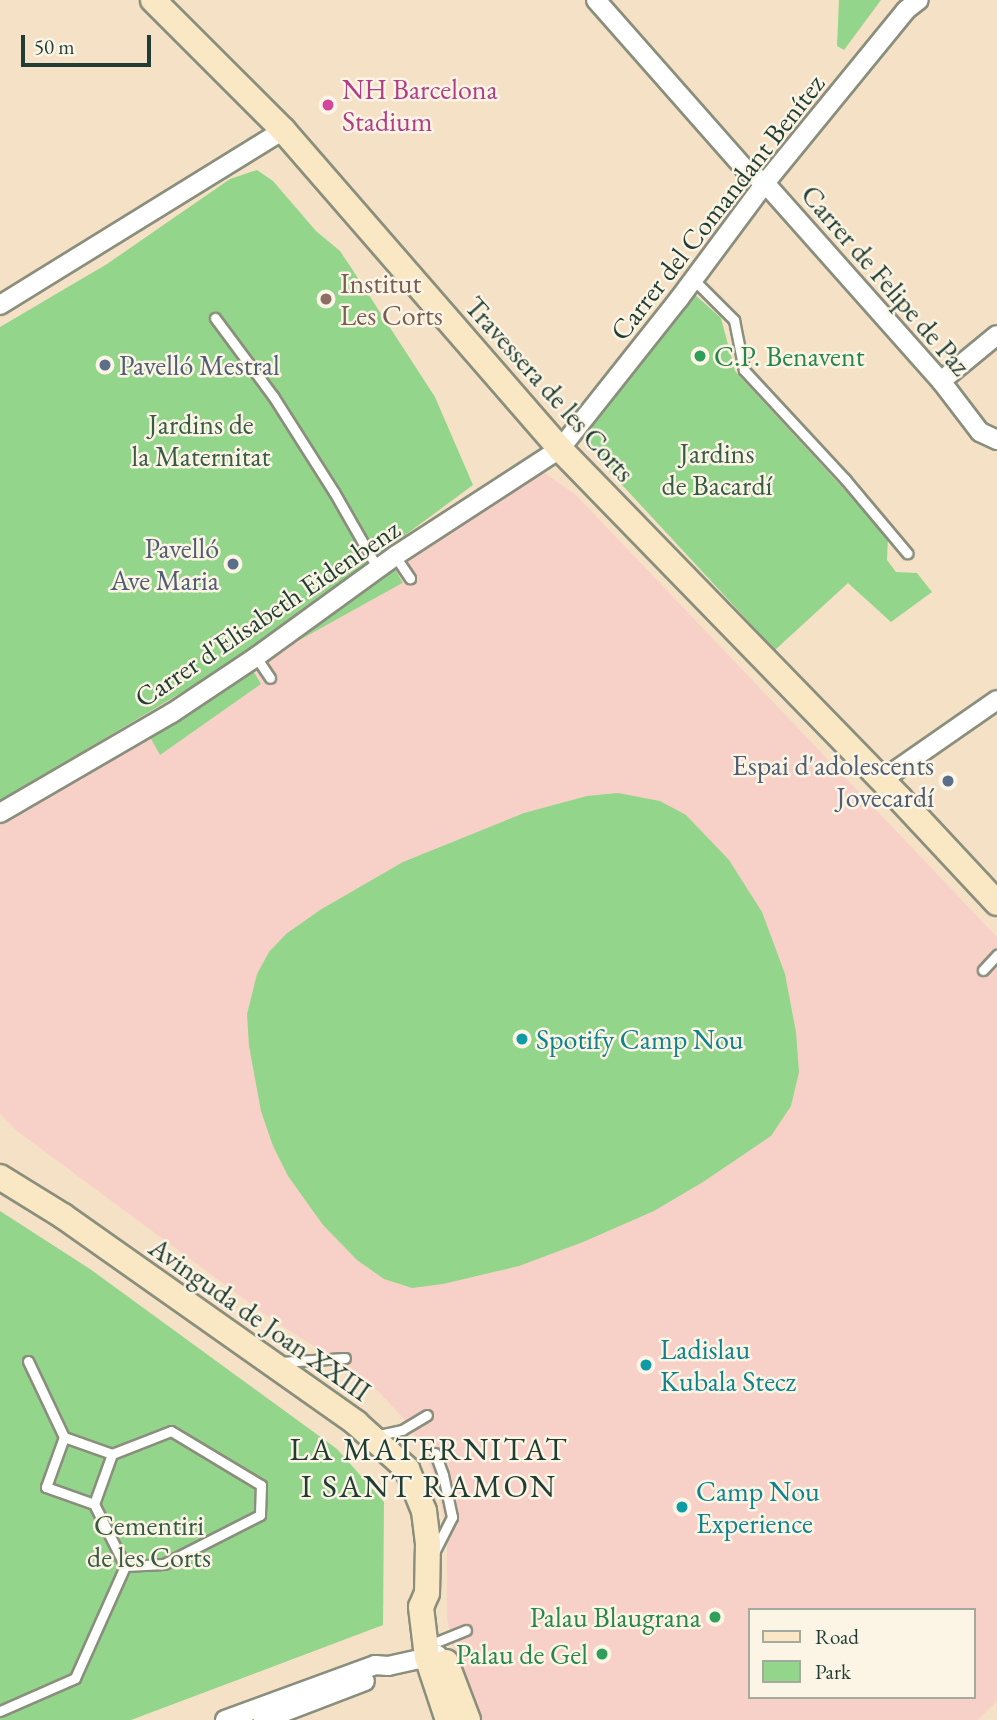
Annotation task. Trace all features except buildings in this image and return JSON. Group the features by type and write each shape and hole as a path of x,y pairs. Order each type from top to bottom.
{"main road":[{"name":"Travessera de les Corts","path":"153,0 283,130 560,449 882,780 997,903"},
{"name":"Avinguda de Joan XXIII","path":"0,1177 63,1216 271,1362 371,1436 407,1469 424,1511 428,1565 426,1593 421,1607 468,1720"},
{"name":"Avinguda de Joan XXIII","path":"437,1650 448,1720"}],"street":[{"name":"Carrer de Felipe de Paz","path":"596,0 745,169 765,183 941,381 980,432 997,440"},
{"name":"Carrer del Comandant Benítez","path":"560,449 694,280 765,183 906,10 919,0"},
{"path":"0,304 283,130"},
{"path":"941,381 997,335"},
{"name":"Carrer d'Elisabeth Eidenbenz","path":"0,813 172,713 256,657 396,556 560,449"},
{"path":"882,780 997,700"},
{"path":"225,1720 375,1665 388,1666 437,1650"},
{"path":"263,1720 374,1678 388,1666"}],"lane":[{"path":"694,280 734,320 744,370 845,479 908,553"},
{"path":"215,318 273,396 378,569"},
{"path":"396,556 410,578"},
{"path":"256,657 270,678"},
{"path":"984,970 997,956"},
{"path":"271,1362 345,1358"},
{"path":"28,1361 64,1437 46,1488 94,1504 125,1566"},
{"path":"371,1436 401,1430 427,1415"},
{"path":"64,1437 112,1454 172,1432 261,1485 260,1515 164,1564 125,1566"},
{"path":"428,1565 452,1517 435,1453"},
{"path":"94,1504 112,1454"},
{"path":"0,1711 75,1678 125,1566"},
{"path":"437,1650 466,1630"}],"shaded area":[{"path":"536,467 576,495 997,937 997,1701 978,1720 477,1720 460,1684 447,1617 447,1542 437,1482 421,1446 404,1419 379,1392 346,1367 267,1316 17,1131 0,1114 0,824 145,738"}],"green space":[{"path":"839,0 881,0 844,50 837,46"},
{"name":"Jardins de la Maternitat","path":"257,170 273,181 316,231 340,251 435,397 473,485 236,660 0,801 0,327 107,264 230,179"},
{"name":"Jardins de Bacardí","path":"693,293 721,318 735,371 888,537 887,560 896,572 917,573 932,592 891,622 848,583 775,650 599,460 589,440 594,421"},
{"path":"394,567 403,583 272,655 263,640"},
{"path":"252,669 261,684 160,755 150,737"},
{"name":"Spotify Camp Nou","path":"618,793 660,801 686,815 729,860 762,912 785,974 796,1032 799,1072 791,1106 771,1136 703,1182 654,1211 583,1242 519,1266 443,1284 412,1288 384,1279 357,1260 323,1225 288,1176 273,1146 261,1111 249,1046 247,1014 257,974 269,952 286,934 320,910 403,862 524,813 587,796"},
{"name":"Cementiri de les Corts","path":"0,1211 90,1269 337,1449 384,1502 383,1625 131,1720 0,1720"}],"place":[{"name":"NH Barcelona Stadium","path":"328,105"},
{"name":"Institut Les Corts","path":"326,299"},
{"name":"C.P. Benavent","path":"700,356"},
{"name":"Pavelló Mestral","path":"105,365"},
{"name":"Pavelló Ave Maria","path":"233,564"},
{"name":"Espai d'adolescents Jovecardí","path":"948,781"},
{"name":"Spotify Camp Nou","path":"522,1039"},
{"name":"Ladislau Kubala Stecz","path":"646,1365"},
{"name":"Camp Nou Experience","path":"682,1507"},
{"name":"Palau Blaugrana","path":"715,1617"},
{"name":"Palau de Gel","path":"602,1654"}],"district":[{"name":"LA MATERNITAT I SANT RAMON","path":"429,1468"}]}
